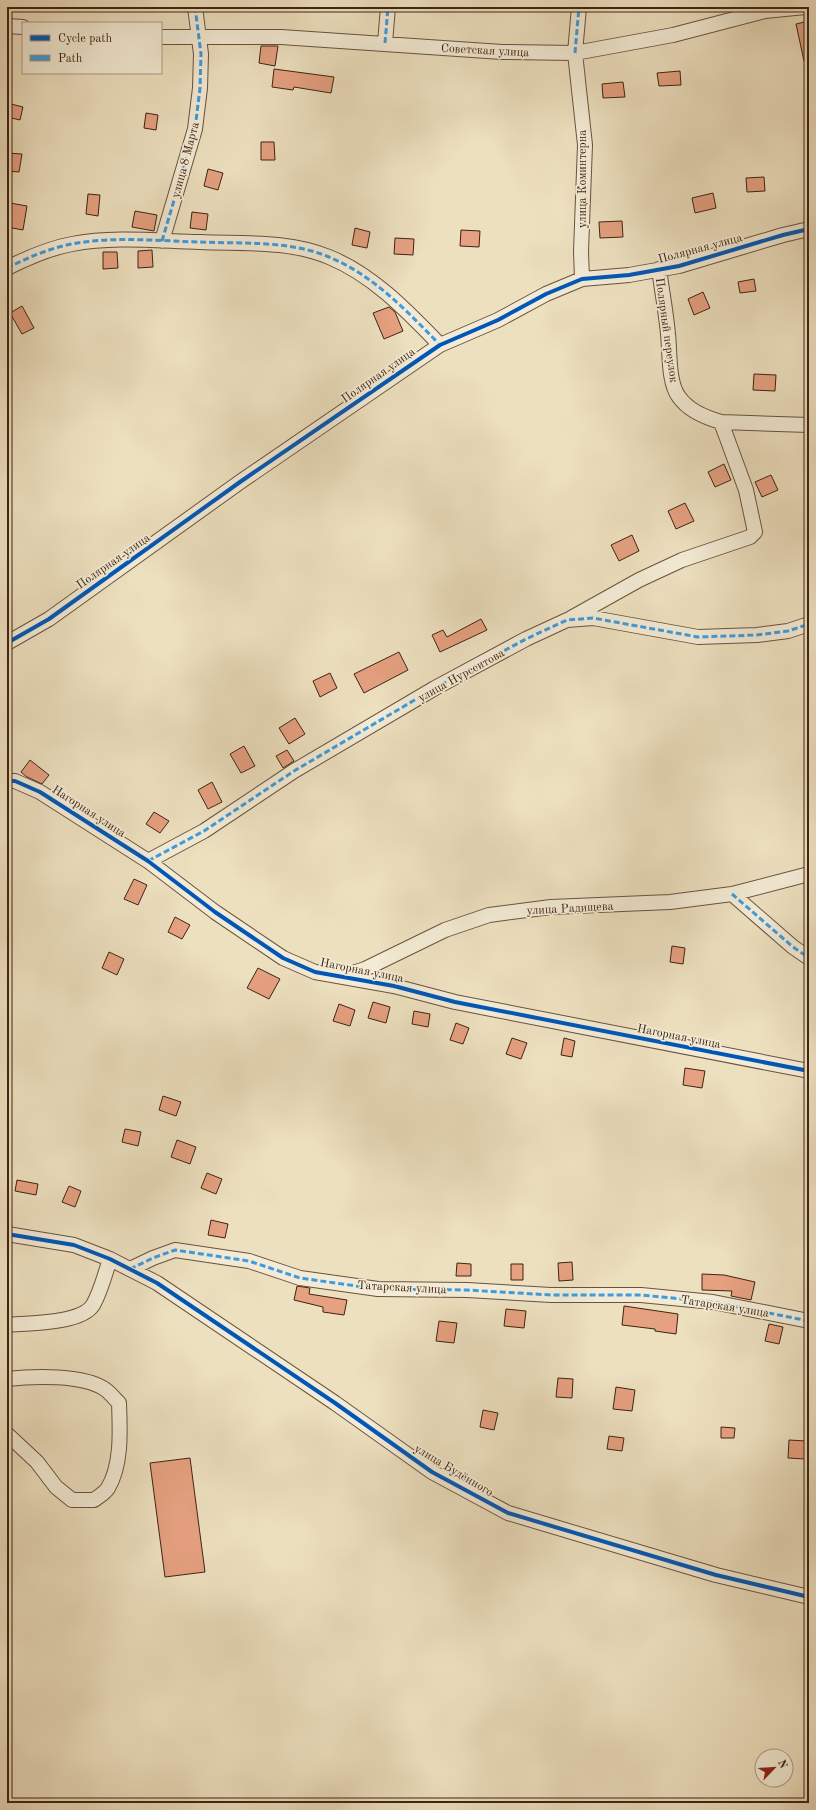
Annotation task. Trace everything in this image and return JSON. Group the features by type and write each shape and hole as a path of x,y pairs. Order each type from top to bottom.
{"street":[{"name":"улица 8 Марта","path":"162,241 195,128 200,88 201,54 195,7"},
{"path":"385,43 388,7"},
{"name":"улица Коминтерна","path":"579,7 575,53 585,145 581,251 582,279"},
{"name":"Советская улица","path":"162,37 281,37 502,52 575,53 673,35 765,9 805,7"},
{"path":"7,26 22,27"},
{"name":"Полярная улица","path":"7,643 49,619 240,482 440,345 498,320 546,294 582,279 629,275 679,266 783,235 809,229"},
{"path":"7,268 26,258 72,244 116,240 296,247 328,257 361,274 393,299 440,345"},
{"name":"Полярный переулок","path":"659,269 673,382 679,397 690,407 710,419 721,422 809,425"},
{"path":"567,620 640,580 682,560 750,537 755,532 746,490 721,422"},
{"name":"улица Нурсеитова","path":"148,861 204,831 294,771 435,688 526,639 567,620 593,618 698,636 757,635 788,631 809,624"},
{"name":"Нагорная улица","path":"7,781 15,781 40,792 148,861 215,912 283,958 315,972 394,986 455,1002 809,1071"},
{"name":"улица Радищева","path":"341,977 365,970 401,950 445,930 489,915 551,907 670,902 732,894 809,874"},
{"path":"732,894 793,947 809,958"},
{"path":"7,1234 74,1245 110,1259 130,1269"},
{"name":"Татарская улица","path":"130,1269 175,1250 249,1261 300,1278 378,1288 467,1290 551,1295 641,1295 713,1302 809,1321"},
{"path":"7,1325 59,1320 79,1316 92,1306 103,1283 110,1259"},
{"name":"улица Будённого","path":"130,1269 157,1283 212,1319 432,1472 508,1513 716,1575 809,1597"},
{"path":"7,1379 51,1377 80,1380 105,1389 119,1403 120,1434 116,1465 107,1489 94,1500 72,1500 56,1487 36,1462 7,1434"}],"building":[{"path":"809,21 809,60 804,61 796,24"},
{"path":"261,46 278,46 275,66 259,63"},
{"path":"274,69 334,77 331,93 294,87 293,90 272,87"},
{"path":"680,71 681,85 659,86 657,73"},
{"path":"623,82 625,97 603,98 602,84"},
{"path":"7,103 23,107 20,120 7,117"},
{"path":"146,113 158,115 156,130 144,128"},
{"path":"261,142 274,142 275,160 261,160"},
{"path":"7,153 22,154 19,172 7,171"},
{"path":"208,169 223,173 218,190 204,186"},
{"path":"764,177 765,191 747,192 746,178"},
{"path":"713,193 716,208 695,213 692,198"},
{"path":"88,194 100,195 98,216 86,214"},
{"path":"10,203 27,206 23,230 7,227"},
{"path":"135,211 157,215 154,231 132,227"},
{"path":"192,212 208,214 206,230 190,228"},
{"path":"622,221 623,237 600,238 599,222"},
{"path":"355,228 370,232 367,248 352,245"},
{"path":"461,230 480,231 479,247 460,246"},
{"path":"395,238 414,239 413,255 394,254"},
{"path":"152,250 153,267 138,268 138,251"},
{"path":"103,252 117,252 118,268 103,269"},
{"path":"754,279 756,291 740,293 738,282"},
{"path":"703,292 710,308 694,315 688,299"},
{"path":"22,306 34,328 22,334 10,313"},
{"path":"389,307 395,312 403,331 384,339 373,313"},
{"path":"754,374 776,375 775,391 753,390"},
{"path":"724,464 731,480 715,487 708,472"},
{"path":"771,475 778,490 762,497 755,482"},
{"path":"685,503 694,521 676,529 668,511"},
{"path":"632,535 639,551 619,561 611,545"},
{"path":"481,619 487,630 440,652 432,635 443,630 447,637"},
{"path":"399,652 408,670 364,693 354,674"},
{"path":"330,673 337,688 320,697 313,681"},
{"path":"295,718 305,734 289,744 279,728"},
{"path":"244,746 255,766 241,773 230,754"},
{"path":"287,750 294,761 283,768 276,756"},
{"path":"30,760 49,775 42,784 27,777 21,772"},
{"path":"212,782 222,802 208,809 198,790"},
{"path":"154,812 169,821 160,833 146,824"},
{"path":"134,879 147,885 138,905 124,899"},
{"path":"175,917 190,925 182,939 168,932"},
{"path":"672,946 685,948 683,964 670,962"},
{"path":"109,952 124,959 117,975 102,968"},
{"path":"258,968 280,979 269,999 247,988"},
{"path":"373,1002 390,1007 386,1023 368,1018"},
{"path":"339,1004 355,1010 350,1026 333,1021"},
{"path":"414,1011 430,1014 428,1027 412,1024"},
{"path":"456,1023 469,1028 463,1044 450,1040"},
{"path":"512,1038 527,1043 521,1059 506,1054"},
{"path":"564,1038 575,1041 572,1057 561,1055"},
{"path":"685,1068 705,1071 702,1088 683,1085"},
{"path":"163,1096 181,1102 176,1116 159,1110"},
{"path":"125,1129 141,1132 138,1146 122,1142"},
{"path":"177,1140 196,1147 190,1164 171,1157"},
{"path":"207,1173 222,1179 216,1194 201,1188"},
{"path":"17,1180 38,1184 36,1195 15,1191"},
{"path":"69,1186 81,1191 75,1207 62,1202"},
{"path":"211,1220 228,1224 225,1238 208,1235"},
{"path":"572,1262 573,1280 559,1281 558,1263"},
{"path":"457,1263 471,1264 471,1276 456,1276"},
{"path":"511,1264 523,1264 523,1280 511,1280"},
{"path":"702,1274 724,1275 755,1282 751,1300 731,1296 732,1291 702,1290"},
{"path":"297,1286 310,1288 309,1294 347,1300 344,1315 323,1312 323,1307 294,1300"},
{"path":"624,1306 678,1314 676,1334 655,1331 655,1329 622,1325"},
{"path":"506,1309 526,1311 524,1328 504,1326"},
{"path":"439,1321 457,1323 454,1343 436,1341"},
{"path":"769,1324 783,1327 779,1344 765,1341"},
{"path":"558,1378 573,1379 572,1398 556,1397"},
{"path":"616,1387 635,1390 632,1411 613,1409"},
{"path":"483,1410 498,1413 494,1430 480,1427"},
{"path":"721,1427 735,1428 734,1438 721,1438"},
{"path":"609,1436 624,1438 622,1451 607,1449"},
{"path":"789,1440 806,1441 805,1459 788,1458"},
{"path":"190,1458 205,1572 165,1577 150,1463"}],"marked path":[{"path":"162,241 195,129 200,88 201,54 195,7"},
{"path":"385,43 388,7"},
{"path":"575,53 579,7"},
{"path":"765,11 766,7"},
{"path":"7,268 55,248 72,244 104,240 282,245 329,257 360,274 389,295 440,345"},
{"path":"148,861 204,831 294,771 435,688 526,639 567,620 593,618 698,637 757,635 788,631 809,624"},
{"path":"732,894 793,947 809,958"},
{"path":"130,1269 175,1250 249,1261 300,1278 378,1289 467,1290 551,1295 641,1295 713,1302 809,1321"}],"cycle path":[{"path":"7,643 49,619 240,482 440,345 498,320 546,294 582,279 629,275 679,266 783,235 809,229"},
{"path":"7,781 15,781 40,792 148,861 215,912 283,958 315,972 394,986 455,1002 809,1071"},
{"path":"7,1234 74,1245 110,1259 157,1283 335,1403 432,1472 508,1513 716,1575 809,1597"}]}
